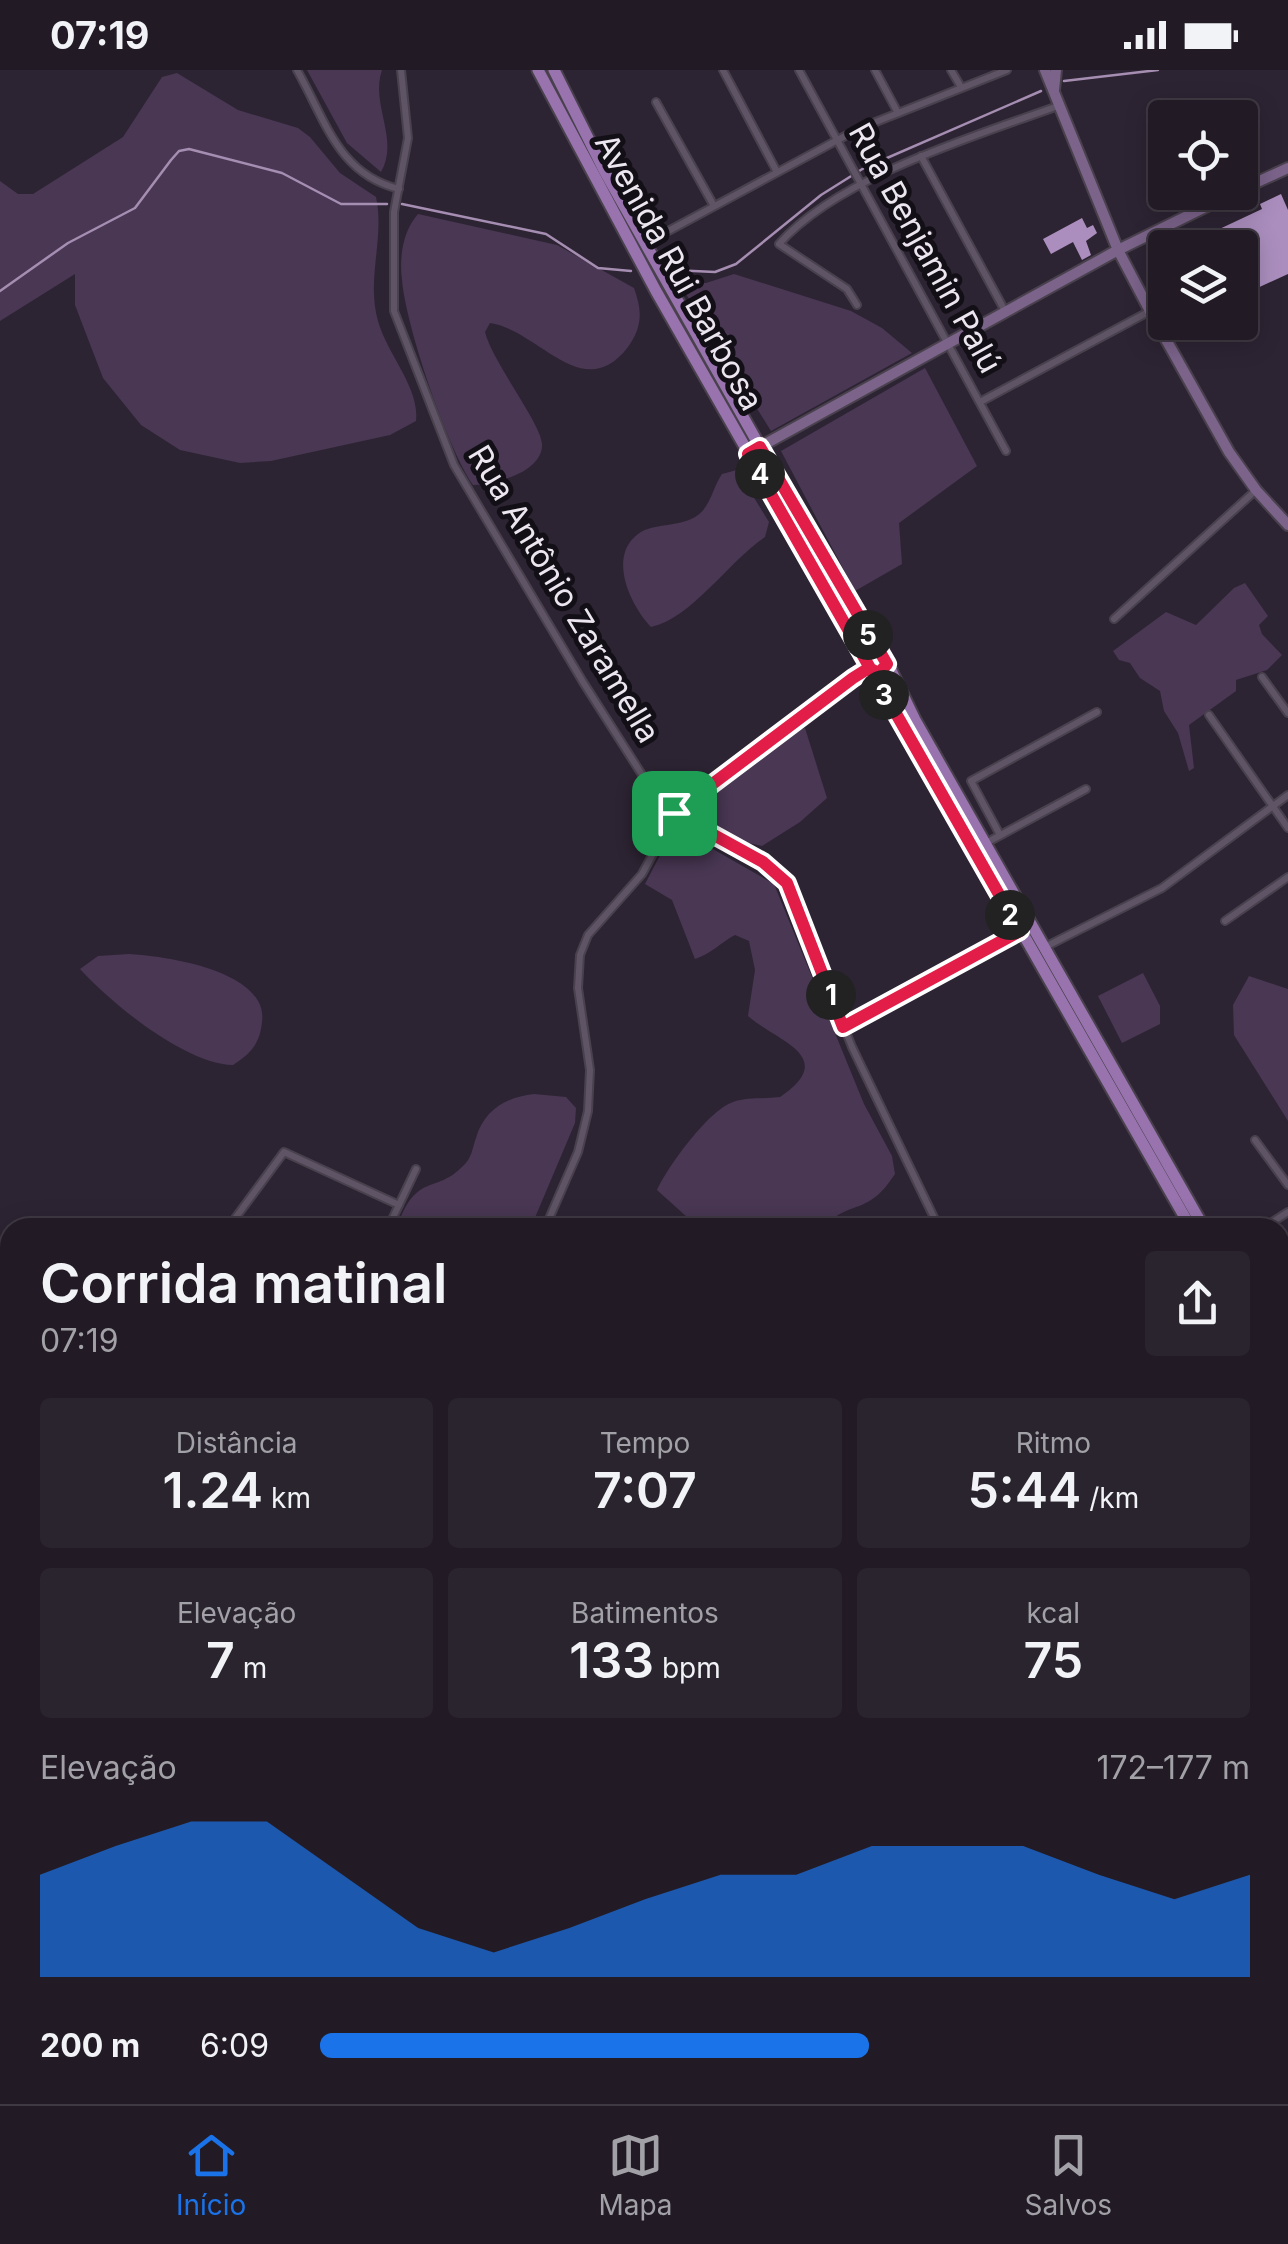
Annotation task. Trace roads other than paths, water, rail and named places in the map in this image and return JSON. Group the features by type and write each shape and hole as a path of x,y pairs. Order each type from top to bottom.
{"main road":[{"name":"Avenida Rui Barbosa","path":"538,70 754,450 868,666 1185,1218"},
{"name":"Avenida Rui Barbosa","path":"554,70 645,244 647,261"},
{"path":"1044,70 1118,250 1148,306"},
{"path":"1054,91 1056,70"},
{"path":"1258,182 1288,168"},
{"path":"754,450 1118,250 1201,210"},
{"path":"1167,340 1229,452 1288,525"},
{"name":"Avenida Rui Barbosa","path":"754,450 885,658 903,699 1198,1218"},
{"path":"868,666 870,654 885,658"}],"street":[{"path":"297,70 355,169 374,182 399,189"},
{"name":"Rua Antônio Zaramella","path":"401,70 408,138 394,228 394,311 454,465 582,682 654,792 674,813 763,862 787,883 843,1027 934,1218"},
{"path":"724,70 777,172"},
{"name":"Rua Benjamin Palú","path":"799,70 1006,450"},
{"path":"875,70 898,112"},
{"path":"951,70 961,88"},
{"path":"645,244 837,140 1008,70"},
{"path":"656,102 714,206"},
{"path":"857,305 844,286 779,244 802,220 860,183 1060,106"},
{"path":"922,156 1006,312"},
{"path":"980,402 1148,311"},
{"path":"1114,619 1256,490"},
{"path":"549,1218 578,1152 588,1111 590,1070 578,988 584,943 642,874 674,813 868,666"},
{"path":"1262,677 1288,714"},
{"path":"1000,835 971,781 1098,712"},
{"path":"1209,715 1288,828"},
{"path":"985,843 1086,789"},
{"path":"1044,947 1170,883 1288,795"},
{"path":"1225,921 1288,877"},
{"path":"843,1027 1020,931"},
{"path":"1254,1140 1288,1185"},
{"path":"235,1218 284,1152 398,1204"},
{"path":"392,1218 416,1169"}],"waterway":[{"path":"1064,81 1158,70"},
{"path":"672,270 715,272 736,264 821,195 864,168 1041,91"},
{"path":"0,291 68,243 135,208 179,151 189,149 282,173 341,204 387,204"},
{"path":"402,204 546,234 598,268 631,271"}]}
